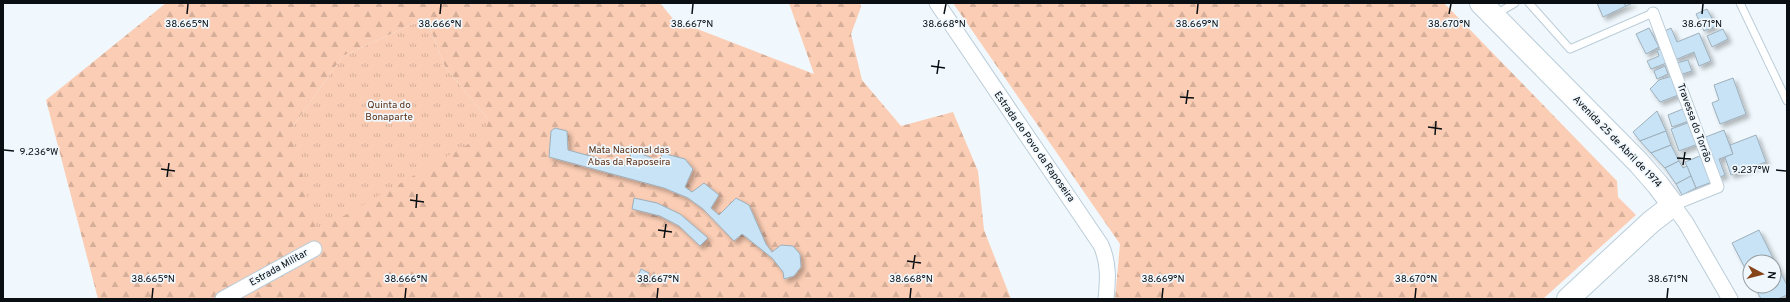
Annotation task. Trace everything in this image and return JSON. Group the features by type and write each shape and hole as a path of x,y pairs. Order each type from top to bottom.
{"main road":[{"name":"Avenida 25 de Abril de 1974","path":"1487,9 1638,162 1673,205"},
{"path":"1568,299 1651,222 1673,205"}],"street":[{"name":"Estrada do Povo da Raposeira","path":"937,3 1098,240 1106,258 1108,275 1106,299"},
{"name":"Travessa do Torrão","path":"1653,13 1718,187 1673,205"},
{"name":"Avenida 25 de Abril de 1974","path":"1673,205 1686,223 1730,299"},
{"name":"Estrada Militar","path":"223,299 314,249"}],"lane":[{"path":"1487,9 1515,3"},
{"path":"1529,3 1570,48 1653,13"},
{"path":"1740,3 1787,101"}],"green space":[{"name":"Mata Nacional das Abas da Raposeira","path":"166,3 660,3 674,20 814,74 789,3 860,3 861,7 851,34 862,80 901,126 953,112 978,171 984,230 1011,299 98,299 46,100","holes":["426,18 445,67 489,120 291,129 343,56"]},
{"path":"953,3 1444,3 1617,181 1618,197 1636,215 1543,299 1115,299 1120,244"},
{"name":"Quinta do Bonaparte","path":"426,18 445,67 489,120 484,135 316,232 291,129 343,56"}],"building":[{"path":"1597,3 1624,3 1626,6 1603,17"},
{"path":"1624,3 1633,3 1626,6"},
{"path":"1707,9 1716,26 1704,31 1696,14"},
{"path":"1649,28 1659,47 1646,54 1636,34"},
{"path":"1671,28 1677,42 1699,33 1711,61 1699,66 1694,52 1675,60 1663,32"},
{"path":"1723,29 1728,39 1712,47 1707,36"},
{"path":"1664,48 1669,62 1651,69 1647,61 1659,56 1657,50"},
{"path":"1688,60 1692,71 1679,75 1676,63"},
{"path":"1665,66 1668,74 1657,79 1654,71"},
{"path":"1675,75 1681,94 1660,102 1650,89 1659,80"},
{"path":"1733,78 1746,114 1720,124 1712,103 1719,100 1714,85"},
{"path":"1685,108 1689,121 1672,127 1668,115"},
{"path":"1657,111 1666,131 1640,141 1633,132"},
{"path":"1690,122 1698,144 1679,151 1671,129"},
{"path":"555,128 567,131 568,150 627,166 632,151 650,157 656,164 661,159 662,153 685,159 693,169 685,187 692,192 704,183 719,195 711,208 719,215 736,198 749,205 766,244 772,252 781,245 793,246 800,254 801,267 794,276 784,279 783,272 772,258 742,234 734,241 703,209 688,198 664,188 549,157 551,131"},
{"path":"1724,130 1733,154 1719,159 1725,175 1718,178 1703,138"},
{"path":"1666,131 1671,145 1651,153 1640,141"},
{"path":"1756,135 1766,162 1731,175 1725,157 1733,154 1730,145"},
{"path":"1671,145 1679,161 1665,168 1651,153"},
{"path":"1702,155 1712,182 1696,188 1685,162"},
{"path":"1679,161 1683,168 1687,166 1691,176 1676,184 1665,168"},
{"path":"1691,176 1696,188 1682,195 1676,184"},
{"path":"634,198 657,203 680,214 708,238 700,246 679,226 660,216 632,209"},
{"path":"1759,230 1771,254 1742,254 1742,262 1732,243"},
{"path":"641,269 649,273 645,282 637,278"},
{"path":"1782,275 1787,285 1787,295 1778,299 1761,299 1758,294 1782,294"}]}
